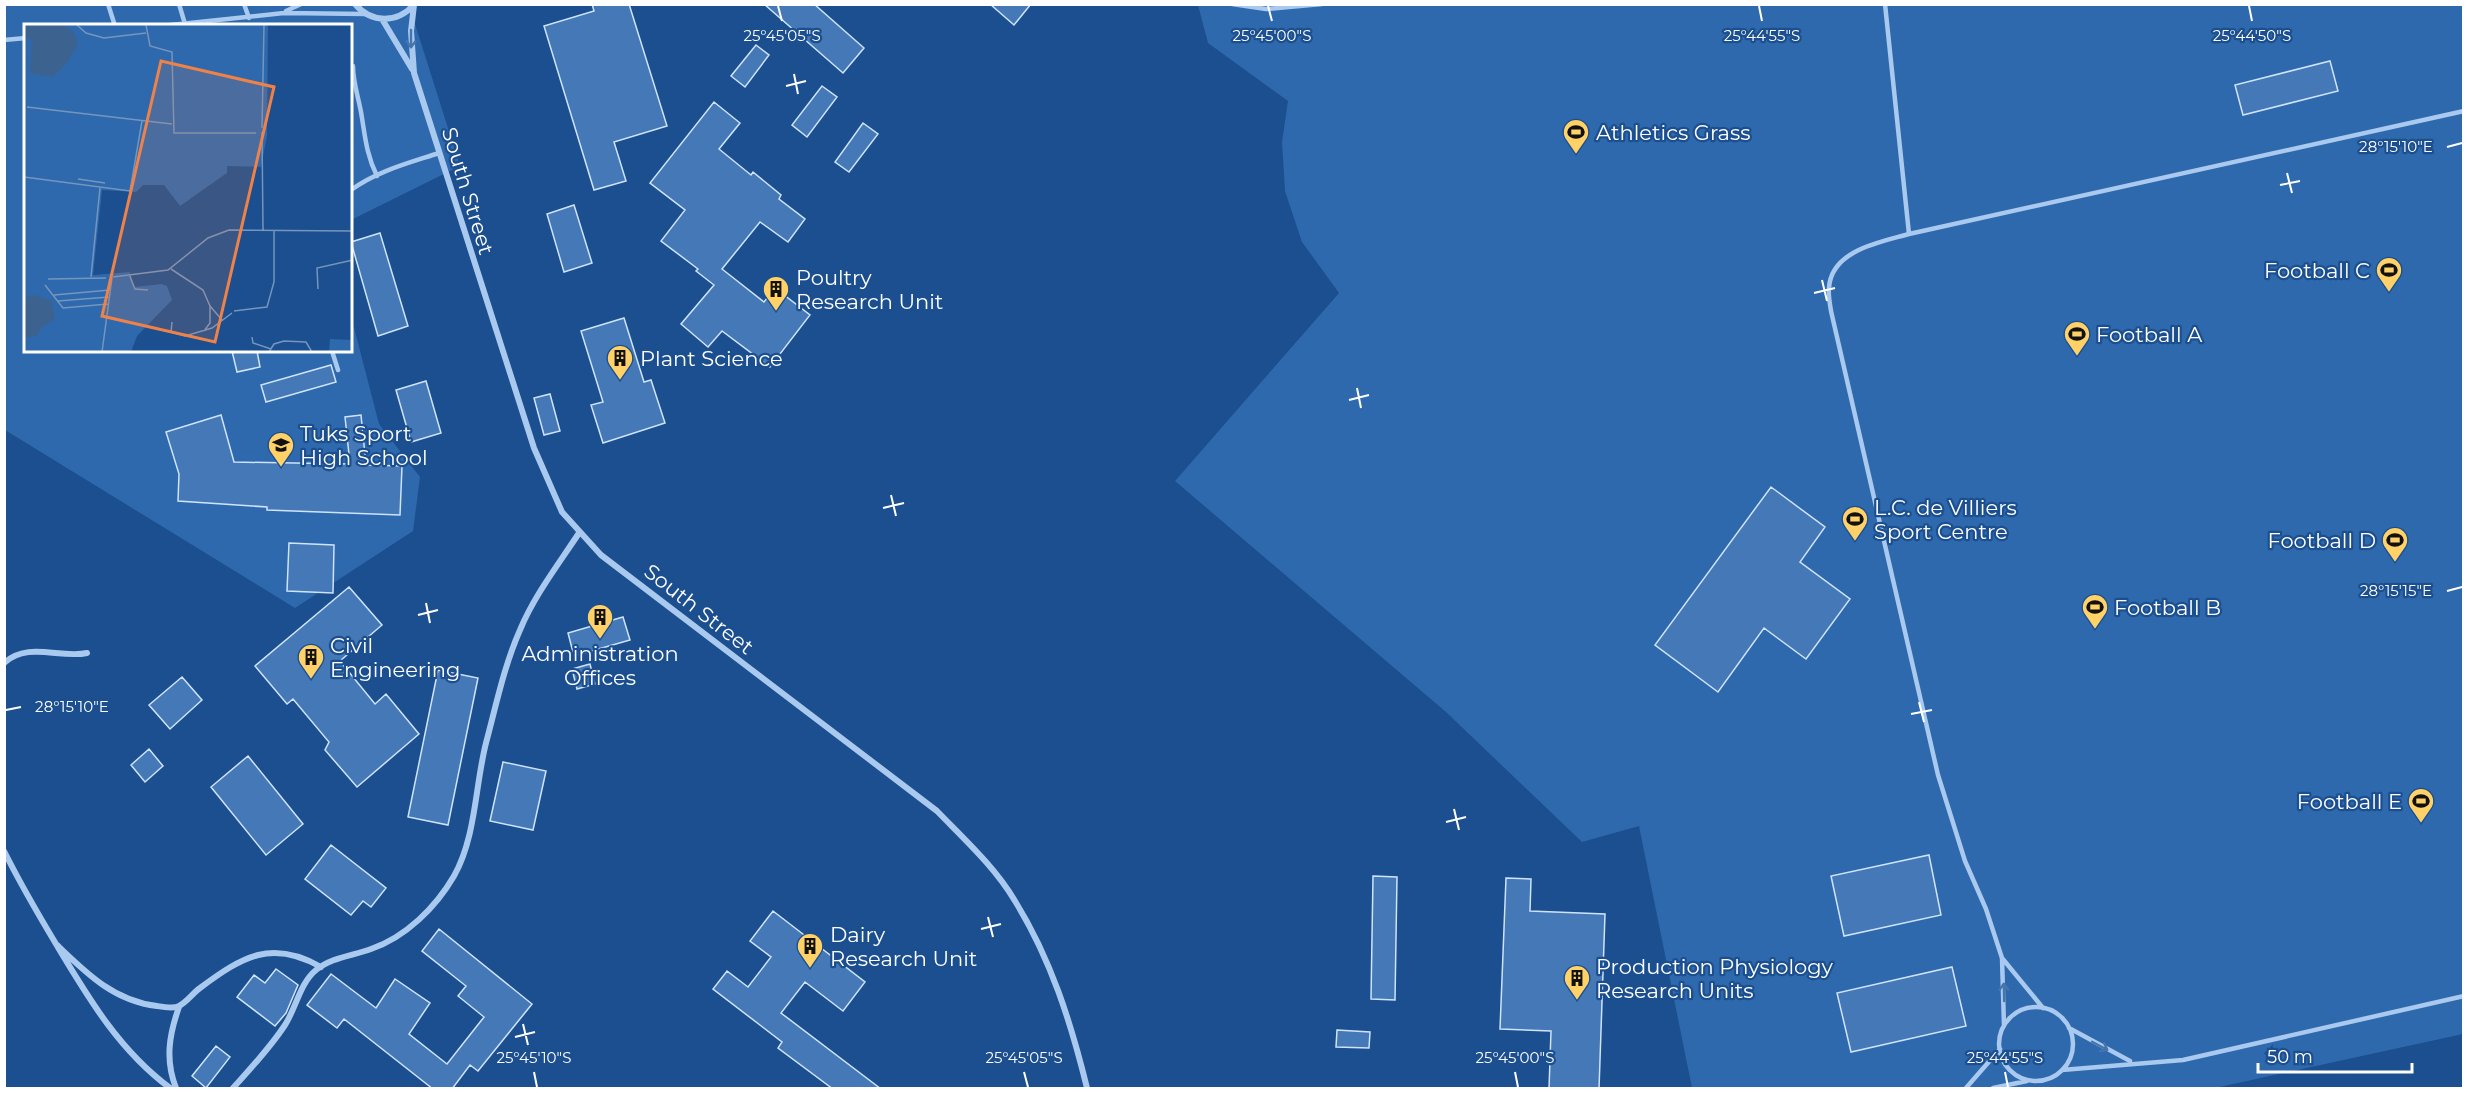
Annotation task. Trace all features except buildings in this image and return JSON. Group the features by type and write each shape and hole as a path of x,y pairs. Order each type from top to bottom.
{"street":[{"path":"355,4 365,14 382,19 400,16 414,5"},
{"name":"South Street","path":"414,5 411,31 414,73 534,448 551,492 579,533 600,555 937,811 967,842 1015,900 1039,944 1058,988 1087,1089"},
{"name":"South Street","path":"382,19 414,73"},
{"path":"233,1089 274,1041 287,1022 306,982 321,967 386,943 402,934 431,906 455,875 464,852 485,746 510,654 540,593 579,533"},
{"path":"4,663 18,653 32,651 68,656 87,653"},
{"path":"4,851 25,893 89,1000 134,1059 170,1089"},
{"path":"57,945 85,972 122,997 145,1005 178,1007"},
{"path":"176,1089 169,1065 169,1041 178,1007 195,992 228,969 271,951 299,956 321,967"}],"lane":[{"path":"108,4 114,24"},
{"path":"179,4 185,24 284,12 365,14"},
{"path":"244,4 249,18"},
{"path":"284,12 301,4"},
{"path":"1232,4 1266,9 1322,4"},
{"path":"1885,4 1909,234"},
{"path":"4,40 24,38"},
{"path":"353,66 353,81 364,141 377,176"},
{"path":"1966,1089 2000,1049 2004,1026 2002,958 1986,909 1965,861 1938,775 1831,311 1828,286 1834,272 1844,258 1854,252 1909,234 2463,111"},
{"path":"352,189 377,176 439,153"},
{"path":"332,352 338,370"},
{"path":"2002,958 2043,1008"},
{"path":"1993,1089 2030,1080 2042,1080 2062,1070 2183,1059 2463,996"},
{"path":"2004,1026 2020,1011 2043,1008 2054,1011 2069,1028 2132,1062"},
{"path":"2062,1070 2073,1050 2069,1028"},
{"path":"2000,1049 2010,1070 2030,1080"}],"shaded area":[{"path":"4,5 409,5 460,166 352,220 352,24 24,24 24,352 352,352 352,320 379,424 420,477 413,531 295,608 5,430"},
{"name":"L.C. de Villiers Sport Centre","path":"1198,5 2463,5 2463,1034 2215,1088 1692,1088 1639,826 1582,842 1446,712 1175,481 1339,293 1302,242 1285,191 1282,142 1288,101 1208,43"}],"place":[{"name":"Athletics Grass","path":"1576,155"},
{"name":"Football C","path":"2389,293"},
{"name":"Poultry Research Unit","path":"776,312"},
{"name":"Football A","path":"2077,357"},
{"name":"Plant Science","path":"620,381"},
{"name":"Tuks Sport High School","path":"281,468"},
{"name":"L.C. de Villiers Sport Centre","path":"1855,542"},
{"name":"Football D","path":"2395,563"},
{"name":"Football B","path":"2095,630"},
{"name":"Administration Offices","path":"600,640"},
{"name":"Civil Engineering","path":"311,680"},
{"name":"Football E","path":"2421,824"},
{"name":"Dairy Research Unit","path":"810,969"},
{"name":"Production Physiology Research Units","path":"1577,1001"}]}
